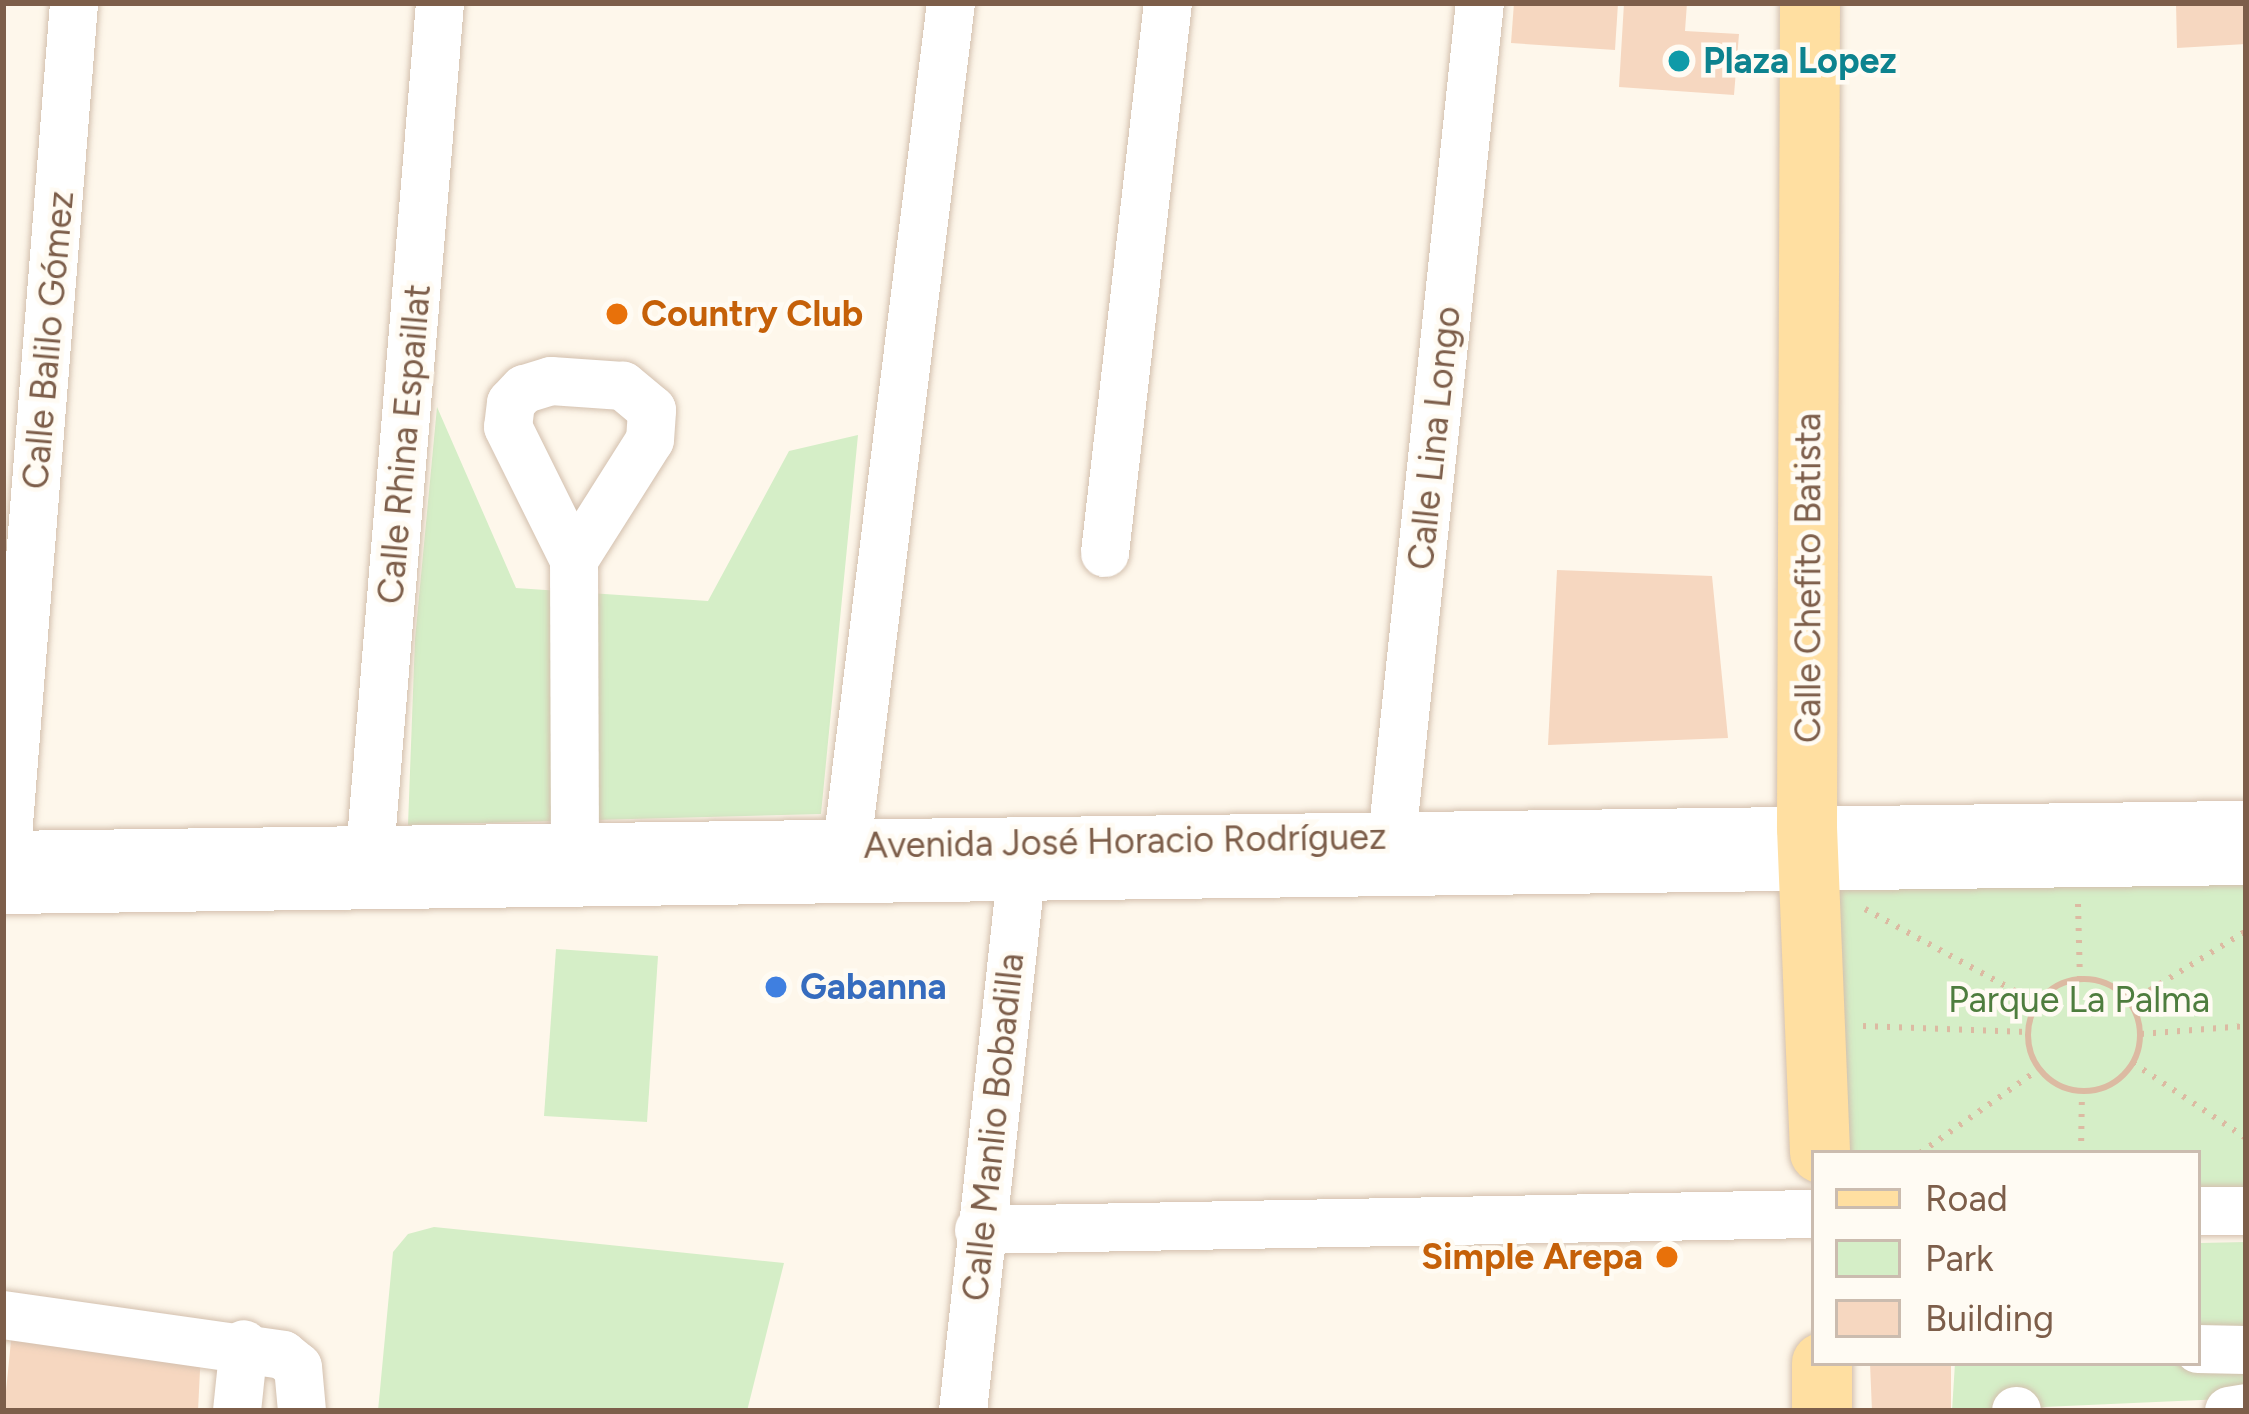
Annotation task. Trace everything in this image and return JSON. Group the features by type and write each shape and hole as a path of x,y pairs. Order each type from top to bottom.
{"main road":[{"name":"Calle Chefito Batista","path":"1810,3 1809,845 1820,1150"},
{"path":"1822,1366 1822,1411"}],"street":[{"name":"Calle Balilo Gómez","path":"4,876 74,3"},
{"name":"Calle Rhina Espaillat","path":"369,867 440,3"},
{"path":"847,845 951,3"},
{"path":"1105,553 1168,3"},
{"name":"Calle Lina Longo","path":"1390,855 1480,3"},
{"path":"574,560 575,851"},
{"name":"Avenida José Horacio Rodríguez","path":"4,876 1390,855 1809,845 2246,825"},
{"name":"Avenida José Horacio Rodríguez","path":"369,867 575,851 847,845 1023,861"},
{"name":"Avenida José Horacio Rodríguez","path":"1809,845 2246,861"},
{"name":"Calle Manlio Bobadilla","path":"963,1411 979,1230 1023,861"},
{"path":"2201,1211 2246,1210"},
{"path":"979,1230 1811,1214"},
{"path":"3,1315 244,1344 298,1367 302,1411"},
{"path":"237,1411 244,1344"},
{"path":"2201,1349 2246,1350"},
{"path":"2229,1411 2246,1408"}],"path":[{"path":"2078,887 2080,979"},
{"path":"1856,904 2037,1003"},
{"path":"2129,1003 2246,931"},
{"path":"2080,979 2110,985 2129,1003 2141,1034 2133,1064 2112,1084 2082,1092 2038,1070 2027,1031 2037,1003 2080,979"},
{"path":"1838,1025 2027,1031"},
{"path":"2141,1034 2246,1026"},
{"path":"2133,1064 2246,1138"},
{"path":"1924,1150 2038,1070"},
{"path":"2081,1150 2082,1092"}],"green space":[{"path":"437,407 516,588 708,601 789,451 858,435 821,814 408,825 415,639"},
{"name":"Parque La Palma","path":"2246,851 2246,1195 2201,1195 2201,1150 1832,1150 1824,854"},
{"path":"556,949 658,956 647,1122 544,1116"},
{"path":"434,1227 784,1263 747,1411 378,1411 393,1252 408,1234"},
{"path":"2246,1242 2246,1398 1952,1411 1955,1366 2201,1366 2201,1243"}],"building":[{"path":"1514,3 1618,3 1615,50 1511,43"},
{"name":"Plaza Lopez","path":"1624,3 1687,3 1685,31 1739,34 1734,95 1619,87"},
{"path":"2176,3 2246,3 2246,44 2177,48"},
{"path":"1557,570 1712,576 1728,738 1548,745"},
{"path":"13,1321 201,1349 198,1411 4,1411"},
{"path":"1870,1366 1951,1366 1951,1411 1872,1411"}],"place":[{"name":"Plaza Lopez","path":"1679,61"},
{"name":"Country Club","path":"617,314"},
{"name":"Gabanna","path":"776,987"},
{"name":"Simple Arepa","path":"1667,1257"}]}
